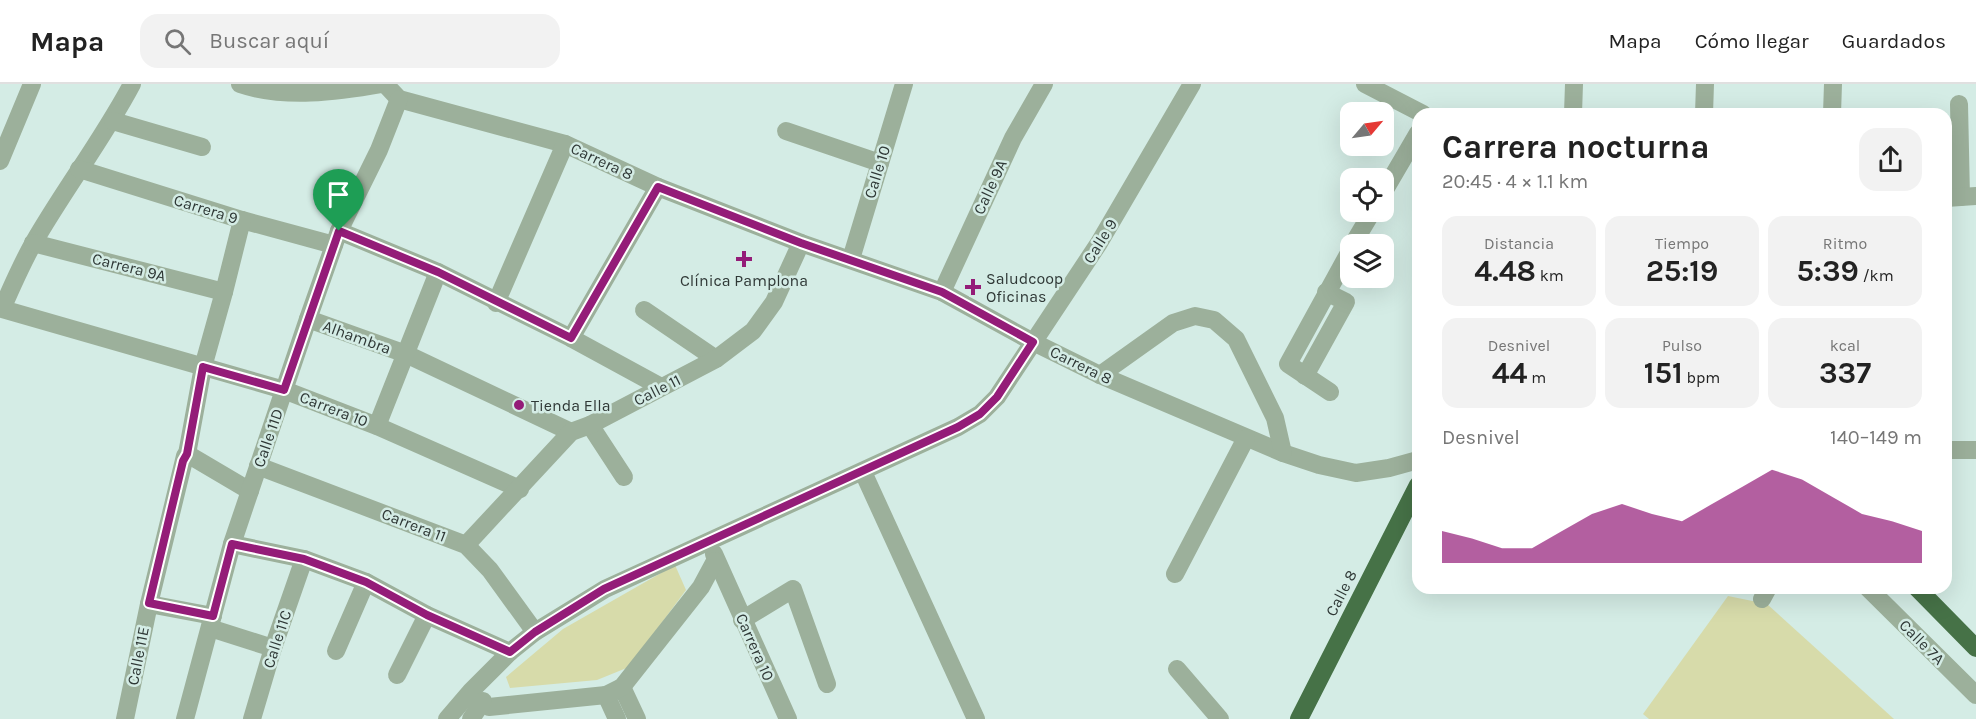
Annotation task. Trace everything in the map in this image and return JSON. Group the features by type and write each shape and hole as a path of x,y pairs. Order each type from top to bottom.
{"highway":[{"name":"Calle 8","path":"1299,719 1412,497"},
{"path":"1923,594 1976,648"}],"street":[{"path":"0,161 32,84"},
{"path":"33,243 79,169 113,121 132,84"},
{"path":"240,84 288,92 353,89 384,84 399,99"},
{"name":"Calle 10","path":"851,259 904,84"},
{"name":"Calle 9A","path":"942,292 1013,138 1044,84"},
{"name":"Calle 9","path":"447,719 484,705 510,652 535,632 604,589 863,472 958,427 980,414 997,397 1100,243 1192,84"},
{"path":"1365,84 1412,108"},
{"path":"1573,108 1574,84"},
{"path":"1704,108 1705,84"},
{"path":"1832,108 1833,84"},
{"name":"Carrera 8","path":"399,99 565,144 658,187 801,243 942,292 1033,342 1100,375 1283,453 1319,465 1356,473 1412,462"},
{"name":"Calle 11D","path":"185,719 232,544 308,319 337,238 379,150 399,99"},
{"path":"1959,104 1961,197"},
{"path":"113,121 202,147"},
{"path":"786,131 880,163"},
{"path":"1394,174 1412,143"},
{"path":"496,303 565,144"},
{"name":"Carrera 9","path":"79,169 242,220 337,238 438,272 496,303 571,338 660,387"},
{"path":"571,338 658,187"},
{"name":"Calle 11E","path":"125,719 149,603 183,461 188,454 203,367 242,220"},
{"name":"Carrera 9A","path":"33,243 224,292"},
{"name":"Carrera 10","path":"33,243 2,309 284,390 376,426 520,489"},
{"name":"Calle 11","path":"466,545 571,432 590,425 716,359 753,332 774,302 801,243"},
{"path":"1329,392 1288,364 1340,268"},
{"path":"376,426 438,272"},
{"path":"644,310 716,359"},
{"path":"1100,375 1173,323 1195,316 1215,320 1236,339 1275,418 1283,453"},
{"name":"Alhambra","path":"308,319 406,354"},
{"path":"406,354 571,432"},
{"path":"590,425 624,477"},
{"path":"1175,574 1246,438"},
{"path":"1952,450 1976,450"},
{"path":"188,454 250,491"},
{"name":"Carrera 11","path":"258,466 466,545 490,570 535,632"},
{"path":"863,472 976,719"},
{"name":"Carrera 10","path":"710,541 716,561 788,719"},
{"path":"232,544 304,559 366,582 427,615 510,652"},
{"name":"Calle 11C","path":"252,719 273,648 304,559"},
{"path":"471,719 484,705 614,691 701,587 716,561"},
{"path":"336,651 366,582"},
{"path":"742,620 793,589 827,684"},
{"name":"Calle 7A","path":"1874,594 1976,695"},
{"path":"149,603 212,622 273,648"},
{"path":"397,675 427,615"},
{"path":"1177,669 1220,719"},
{"path":"614,691 617,719"},
{"path":"614,691 637,719"}],"green space":[{"path":"675,565 686,590 629,667 597,680 510,688 506,677 563,629"},
{"path":"1728,596 1767,604 1894,719 1649,719 1643,714"}],"place":[{"name":"Clínica Pamplona","path":"744,259"},
{"name":"Saludcoop Oficinas","path":"973,287"},
{"name":"Tienda Ella","path":"519,405"}],"route":[{"path":"658,187 801,243 942,292 1033,342 997,397 980,414 958,427 863,472 604,589 535,632 510,652 427,615 366,582 304,559 232,544 213,616 149,603 183,461 187,454 203,367 284,390 339,231 438,272 496,303 571,338 658,187"}]}
